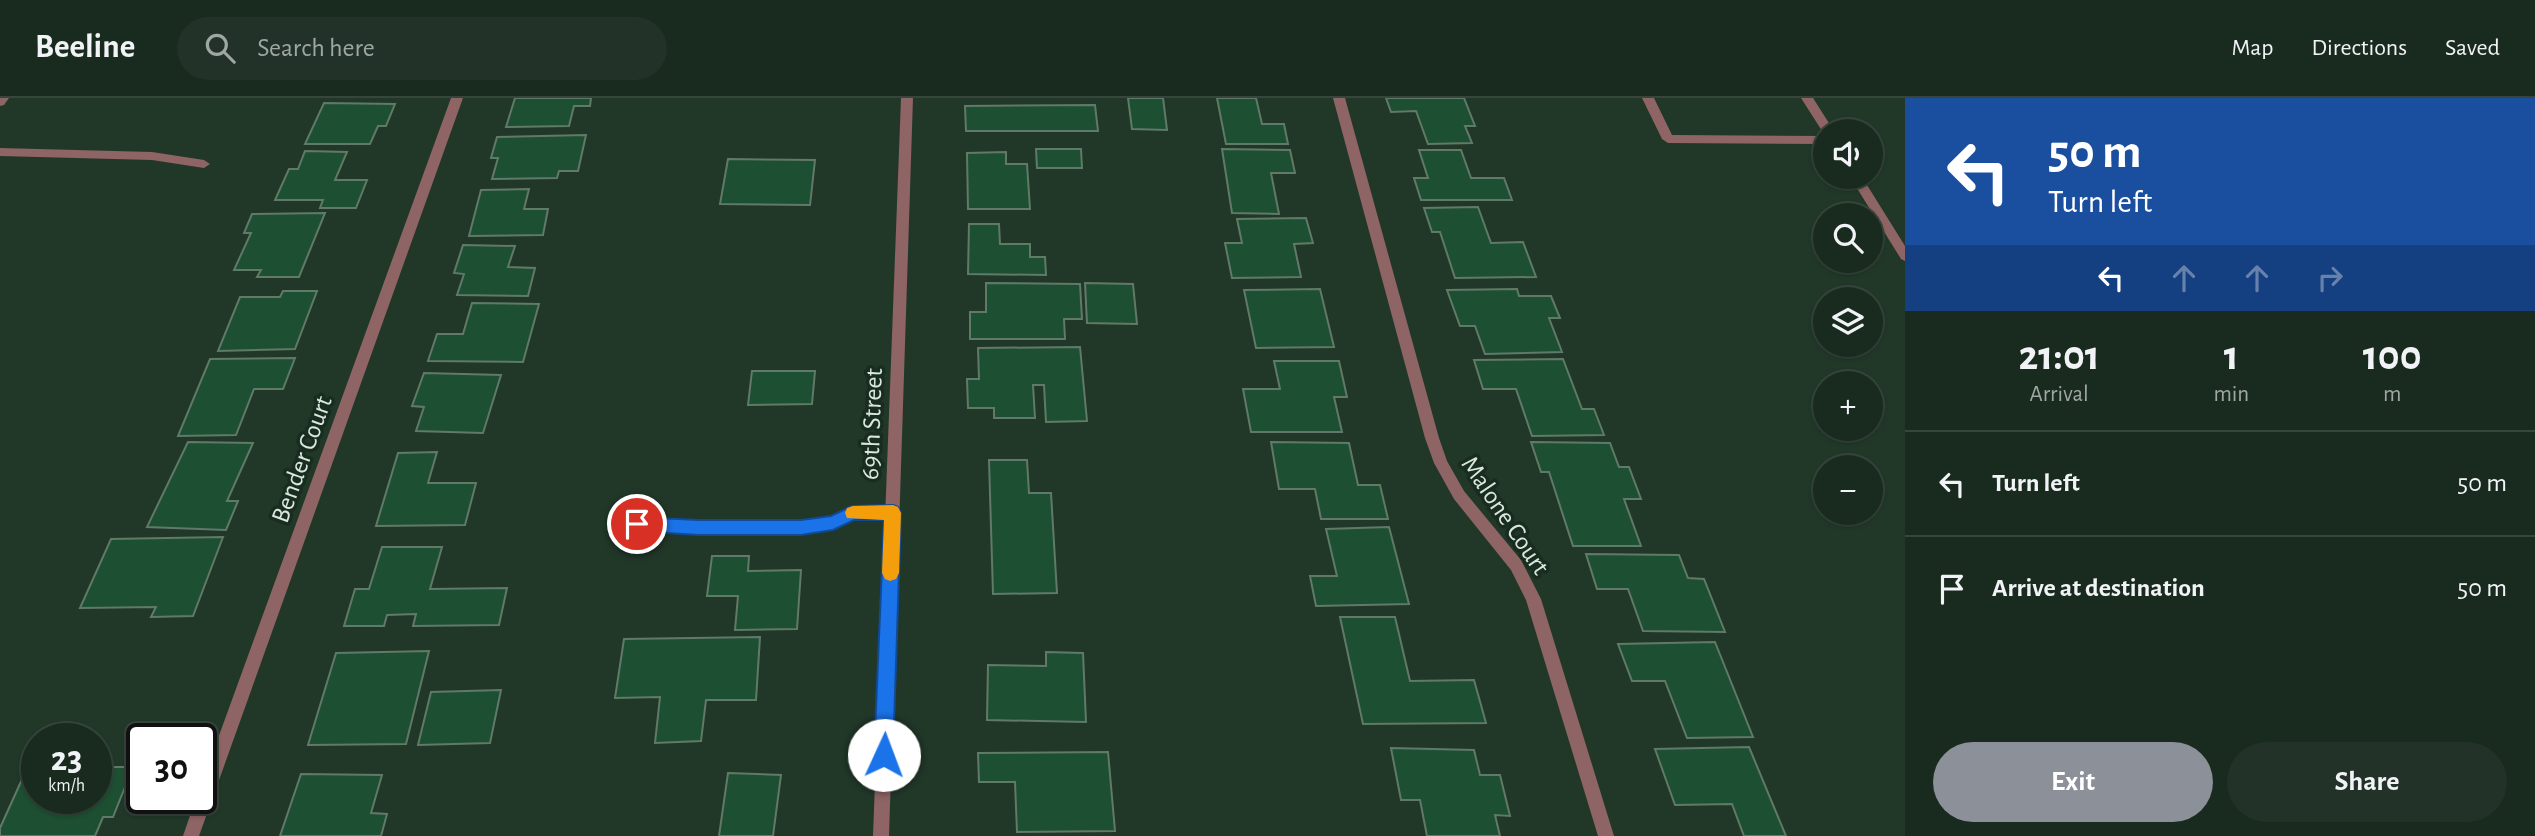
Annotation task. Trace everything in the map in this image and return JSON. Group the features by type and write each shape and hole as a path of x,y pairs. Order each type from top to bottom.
{"street":[{"name":"Bender Court","path":"191,836 457,98"},
{"name":"69th Street","path":"881,836 907,98"},
{"name":"Malone Court","path":"1339,98 1441,463 1460,495 1516,565 1534,599 1606,836"},
{"path":"1648,98 1668,139 1813,140"},
{"path":"1807,98 1820,119"},
{"path":"0,152 152,156 204,164"},
{"path":"1863,189 1905,256"},
{"path":"624,505 637,524 698,527 801,527 833,523 852,513 893,513"}],"building":[{"path":"515,98 591,98 590,106 574,106 569,126 506,127"},
{"path":"1128,98 1163,98 1167,130 1132,129"},
{"path":"1217,98 1256,98 1262,124 1284,124 1288,144 1226,144"},
{"path":"1386,98 1464,98 1475,126 1465,126 1472,143 1428,144 1416,111 1391,112"},
{"path":"324,103 395,104 386,126 378,126 370,144 305,144"},
{"path":"1095,105 1098,131 966,131 965,106"},
{"path":"586,135 578,171 559,171 557,178 492,179 498,158 491,158 497,137"},
{"path":"1036,149 1081,149 1082,168 1037,168"},
{"path":"1222,149 1290,150 1295,173 1271,173 1279,214 1232,213"},
{"path":"1419,150 1461,150 1471,178 1504,178 1512,200 1421,200 1414,178 1428,178"},
{"path":"305,151 347,152 335,180 367,180 356,208 320,208 323,200 275,200 289,169 298,169"},
{"path":"1006,152 1006,164 1027,164 1030,209 968,209 967,153"},
{"path":"728,159 815,160 810,205 720,204"},
{"path":"529,189 524,209 548,209 543,235 469,236 481,190"},
{"path":"1478,207 1491,243 1523,242 1536,277 1455,278 1440,232 1432,232 1424,208"},
{"path":"325,213 299,277 257,277 261,270 234,270 251,233 244,233 252,214"},
{"path":"1306,218 1313,243 1294,244 1301,277 1232,278 1225,243 1242,243 1237,219"},
{"path":"969,224 999,224 1000,244 1030,244 1030,257 1045,257 1046,275 968,274"},
{"path":"463,245 515,246 508,267 535,268 528,296 457,295 464,274 454,273"},
{"path":"986,283 1080,284 1082,319 1064,319 1065,339 970,339 970,312 986,312"},
{"path":"1085,283 1133,284 1137,324 1087,323"},
{"path":"1320,289 1334,347 1256,348 1244,290"},
{"path":"1517,289 1519,296 1551,296 1560,318 1549,318 1562,352 1485,354 1475,326 1460,326 1447,290"},
{"path":"283,291 317,291 295,349 218,351 240,297 280,297"},
{"path":"472,303 539,304 523,362 428,361 437,334 463,334"},
{"path":"1080,347 1087,421 1046,422 1044,385 1033,385 1035,418 994,418 994,408 968,408 967,379 979,379 978,348"},
{"path":"295,358 283,389 254,389 236,435 178,436 210,359"},
{"path":"1563,359 1582,409 1594,409 1604,435 1532,436 1516,389 1483,389 1474,360"},
{"path":"1274,361 1339,361 1347,397 1334,397 1342,432 1251,432 1243,389 1280,389"},
{"path":"752,371 815,371 812,404 748,405"},
{"path":"424,373 501,375 483,433 416,431 424,407 412,406"},
{"path":"188,442 253,443 227,501 238,501 226,530 147,527"},
{"path":"1271,442 1349,443 1358,485 1380,485 1388,519 1321,519 1315,489 1279,489"},
{"path":"1531,442 1610,443 1619,467 1629,467 1641,499 1624,499 1641,546 1573,546 1549,472 1541,472"},
{"path":"437,452 428,483 476,483 465,525 376,526 398,453"},
{"path":"989,460 1027,460 1029,493 1051,493 1057,593 993,594"},
{"path":"1389,527 1409,604 1316,606 1310,576 1337,576 1326,529"},
{"path":"223,537 193,616 151,617 156,607 80,608 111,539"},
{"path":"382,547 442,547 430,589 507,588 499,625 413,626 416,614 387,615 384,626 344,626 355,589 369,589"},
{"path":"1586,554 1679,555 1688,578 1704,579 1725,632 1643,631 1628,589 1597,589"},
{"path":"712,556 749,556 748,571 801,570 797,629 735,630 738,596 707,596"},
{"path":"1340,617 1395,617 1410,681 1474,680 1486,723 1363,724"},
{"path":"760,637 756,700 706,700 701,741 655,743 660,697 615,698 624,639"},
{"path":"1715,642 1753,737 1687,738 1665,681 1632,681 1618,644"},
{"path":"429,651 406,744 308,745 336,653"},
{"path":"1046,652 1083,653 1086,722 987,720 988,665 1046,666"},
{"path":"501,690 490,743 418,745 431,692"},
{"path":"1749,747 1786,836 1744,836 1732,804 1675,805 1655,749"},
{"path":"1391,748 1474,750 1480,775 1500,775 1510,816 1495,815 1500,836 1427,836 1420,800 1401,800"},
{"path":"1108,752 1115,831 1017,832 1015,782 979,782 978,753"},
{"path":"112,767 126,767 126,784 113,817 103,817 95,836 0,836 0,828 21,782 21,814 112,814"},
{"path":"728,773 781,775 773,836 719,836"},
{"path":"301,774 382,775 371,813 387,814 381,836 280,836"}],"slow traffic":[{"path":"853,513 893,513 890,573"}],"route":[{"path":"637,524 801,527 833,523 852,513 893,513 884,755"}]}
